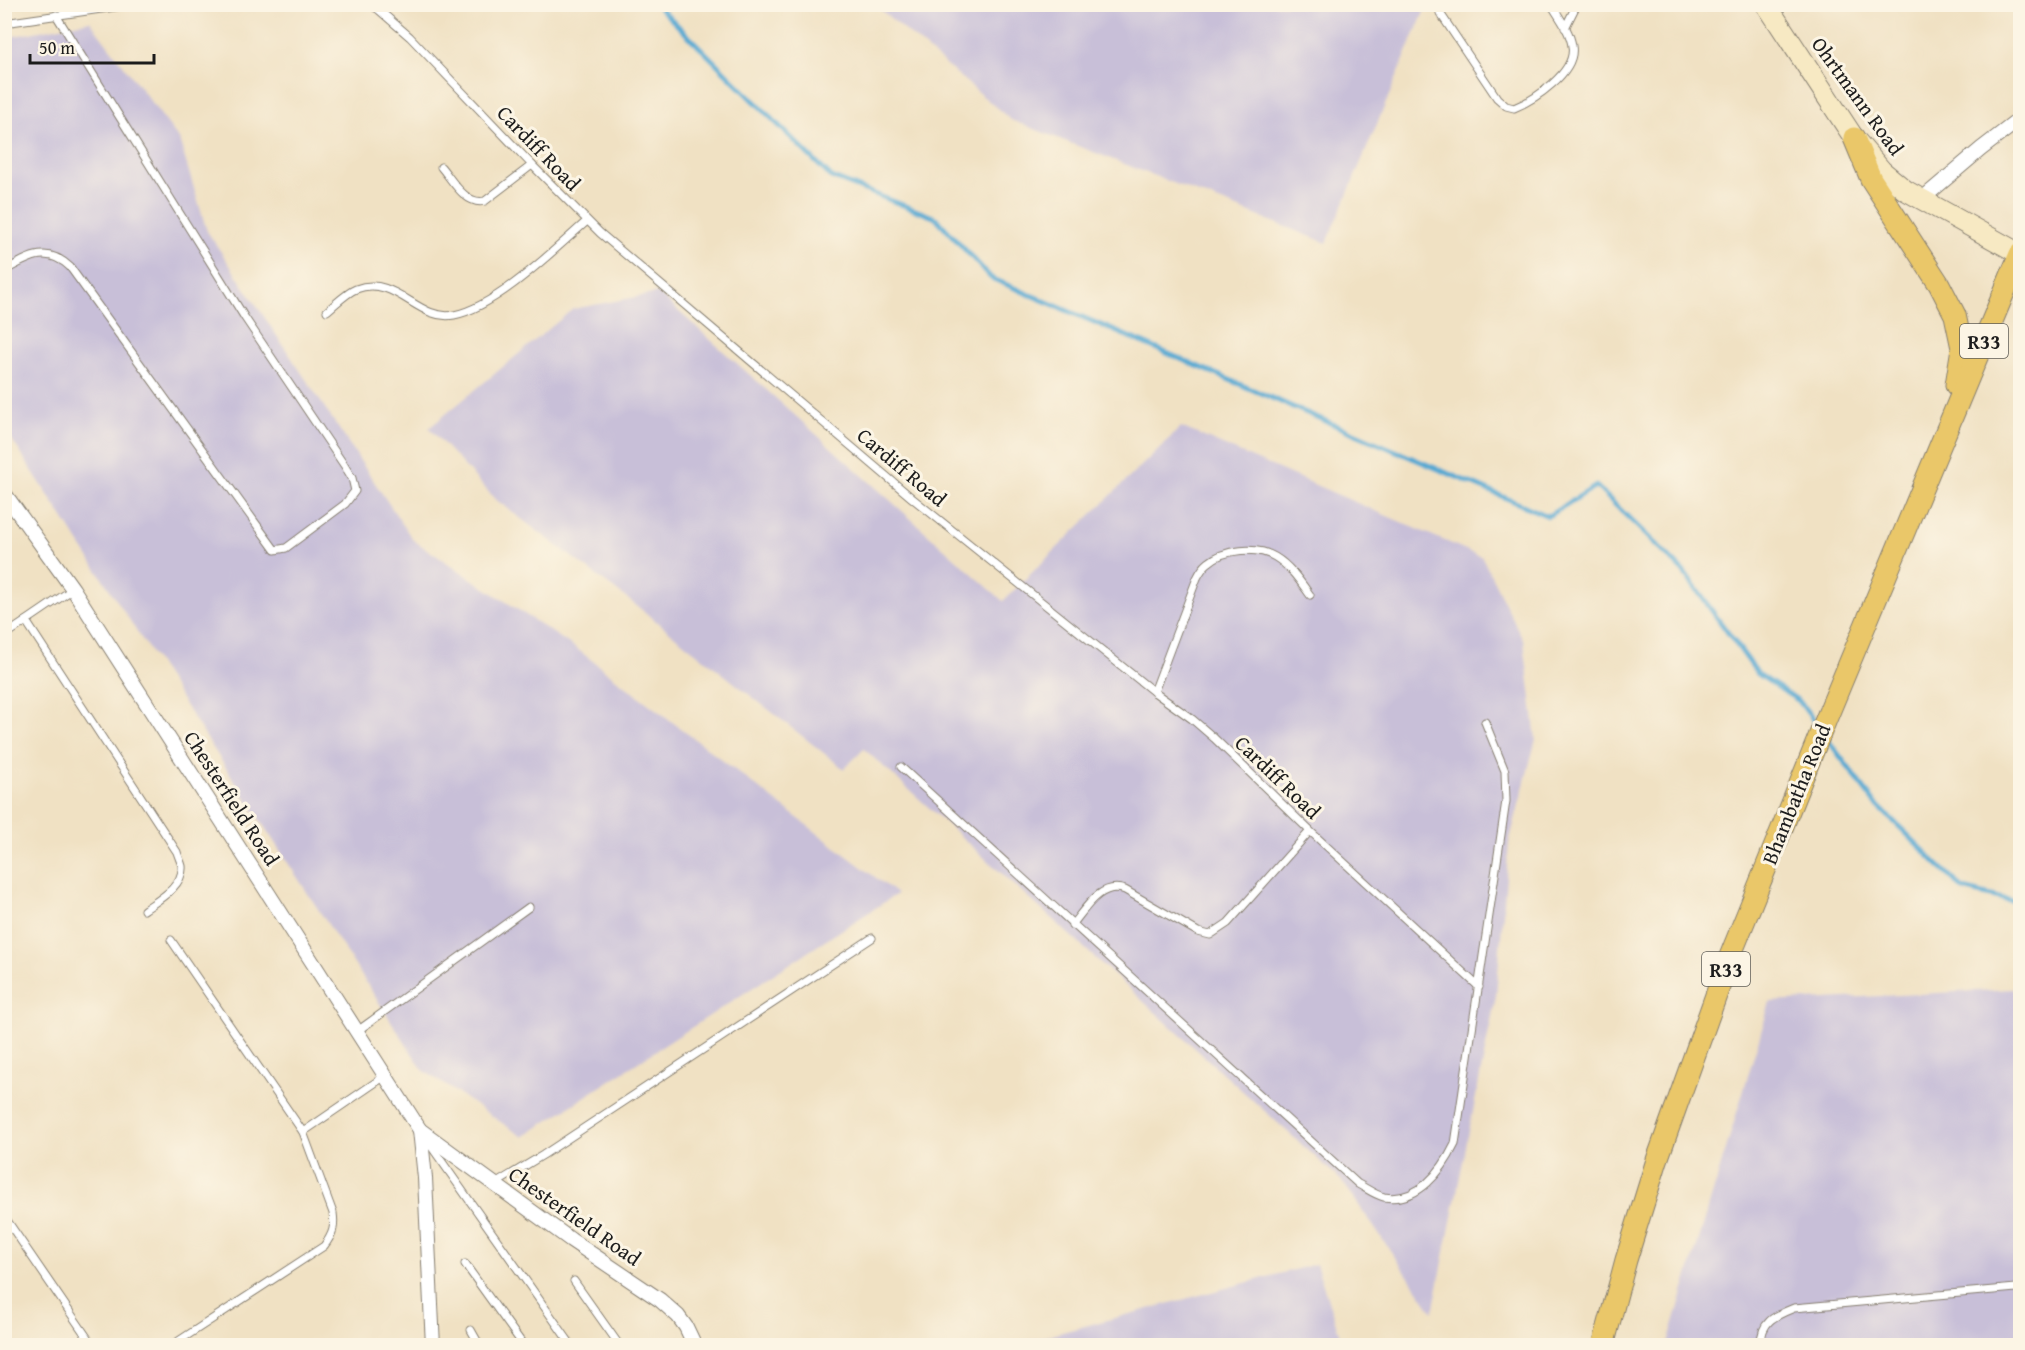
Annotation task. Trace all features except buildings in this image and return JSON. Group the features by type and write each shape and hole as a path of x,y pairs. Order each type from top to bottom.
{"main road":[{"name":"Ohrtmann Road","path":"1766,4 1854,138 1882,171 1905,190 2020,254"},
{"path":"1854,138 1871,179 1939,284 1955,315 1962,348 1947,427"},
{"name":"Bhambatha Road","path":"1603,1346 1626,1260 1657,1160 1729,959 2020,254"}],"street":[{"path":"1922,199 2020,119"},
{"name":"Chesterfield Road","path":"4,493 73,589 420,1130 494,1185 660,1300 682,1321 693,1337 695,1346"},
{"name":"Chesterfield Road","path":"420,1130 433,1346"}],"lane":[{"path":"4,23 136,4"},
{"name":"Cardiff Road","path":"369,4 410,37 587,221 912,498 1154,692 1192,719 1479,987"},
{"path":"1440,13 1497,98 1510,108 1520,106 1562,76 1567,67 1573,51 1565,28 1551,4"},
{"path":"1565,28 1577,4"},
{"path":"4,272 39,255 61,258 70,267 275,550 286,548 345,504 355,491 352,478 344,465 245,318 56,15"},
{"path":"441,167 470,201 478,203 485,201 532,165"},
{"path":"327,311 354,290 369,286 385,288 442,316 468,310 499,293 528,273 587,221"},
{"path":"1154,692 1197,578 1208,562 1237,551 1270,554 1289,569 1310,595"},
{"path":"4,636 73,589"},
{"path":"26,621 177,852 182,868 179,878 172,888 144,910"},
{"path":"900,767 1358,1184 1381,1196 1402,1196 1419,1189 1442,1169 1455,1144 1507,784 1502,759 1485,722"},
{"path":"1072,925 1097,896 1110,888 1116,888 1125,890 1198,932 1209,935 1228,923 1310,831"},
{"path":"356,1032 529,907"},
{"path":"494,1185 872,938"},
{"path":"171,940 303,1132 333,1213 334,1226 332,1235 324,1246 171,1346"},
{"path":"303,1132 385,1076"},
{"name":"Chesterfield Road","path":"420,1130 572,1346"},
{"path":"4,1216 93,1346"},
{"path":"465,1264 524,1346"},
{"path":"574,1281 620,1346"},
{"path":"1761,1346 1761,1336 1767,1323 1774,1317 1794,1308 2016,1288"},
{"path":"471,1330 480,1346"}],"shaded area":[{"path":"875,5 1427,5 1327,243 1011,120"},
{"path":"90,21 179,139 207,231 413,540 577,649 897,894 523,1137 423,1070 5,429 5,38"},
{"path":"658,293 1003,601 1181,427 1482,557 1524,642 1536,739 1509,843 1496,996 1433,1312 1342,1181 864,749 844,769 633,603 495,499 429,428 573,309"},
{"path":"2013,989 2020,1012 2020,1345 1667,1346 1770,1002"},
{"path":"1316,1264 1343,1345 1014,1345"}],"waterway":[{"path":"656,4 831,177 936,218 991,278 1548,516 1596,486 1683,571 1758,674 1799,701 1818,726"},
{"path":"1825,736 1874,802 1963,889 2020,903"}]}
